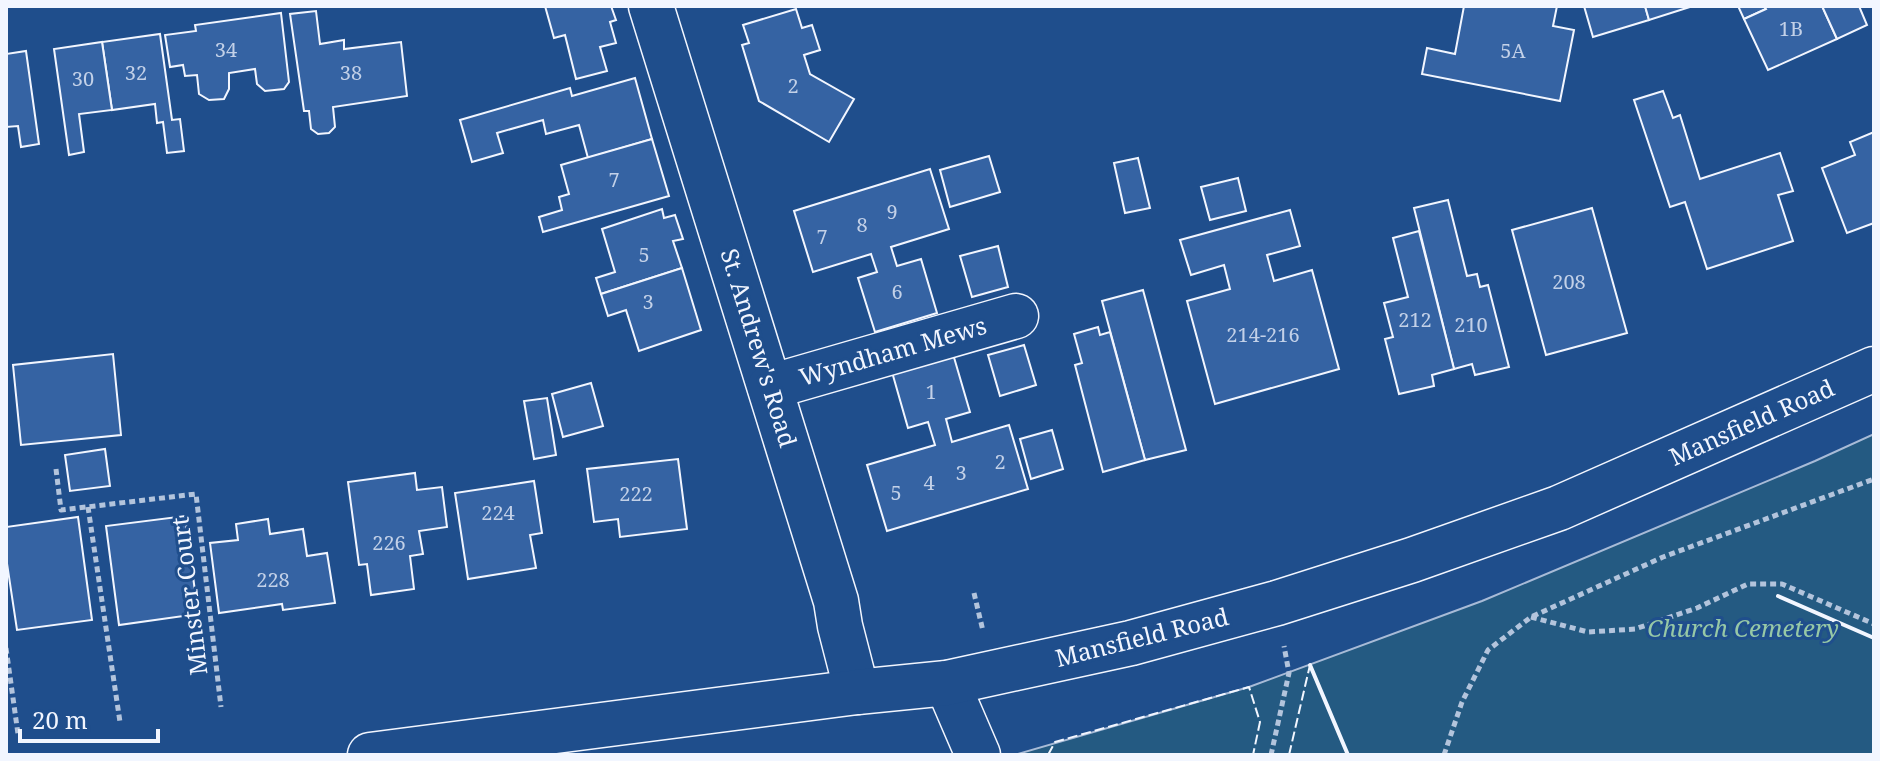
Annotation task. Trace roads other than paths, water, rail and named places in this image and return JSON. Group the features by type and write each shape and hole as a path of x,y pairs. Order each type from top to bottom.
{"main road":[{"name":"St. Andrew's Road","path":"651,6 836,601 857,692"},
{"name":"Wyndham Mews","path":"770,387 1016,316"},
{"name":"Mansfield Road","path":"370,755 947,683 1131,643 1277,603 1559,508 1874,369"},
{"path":"947,683 978,755"}],"park label":[{"name":"Church Cemetery","path":"1743,629"}]}
